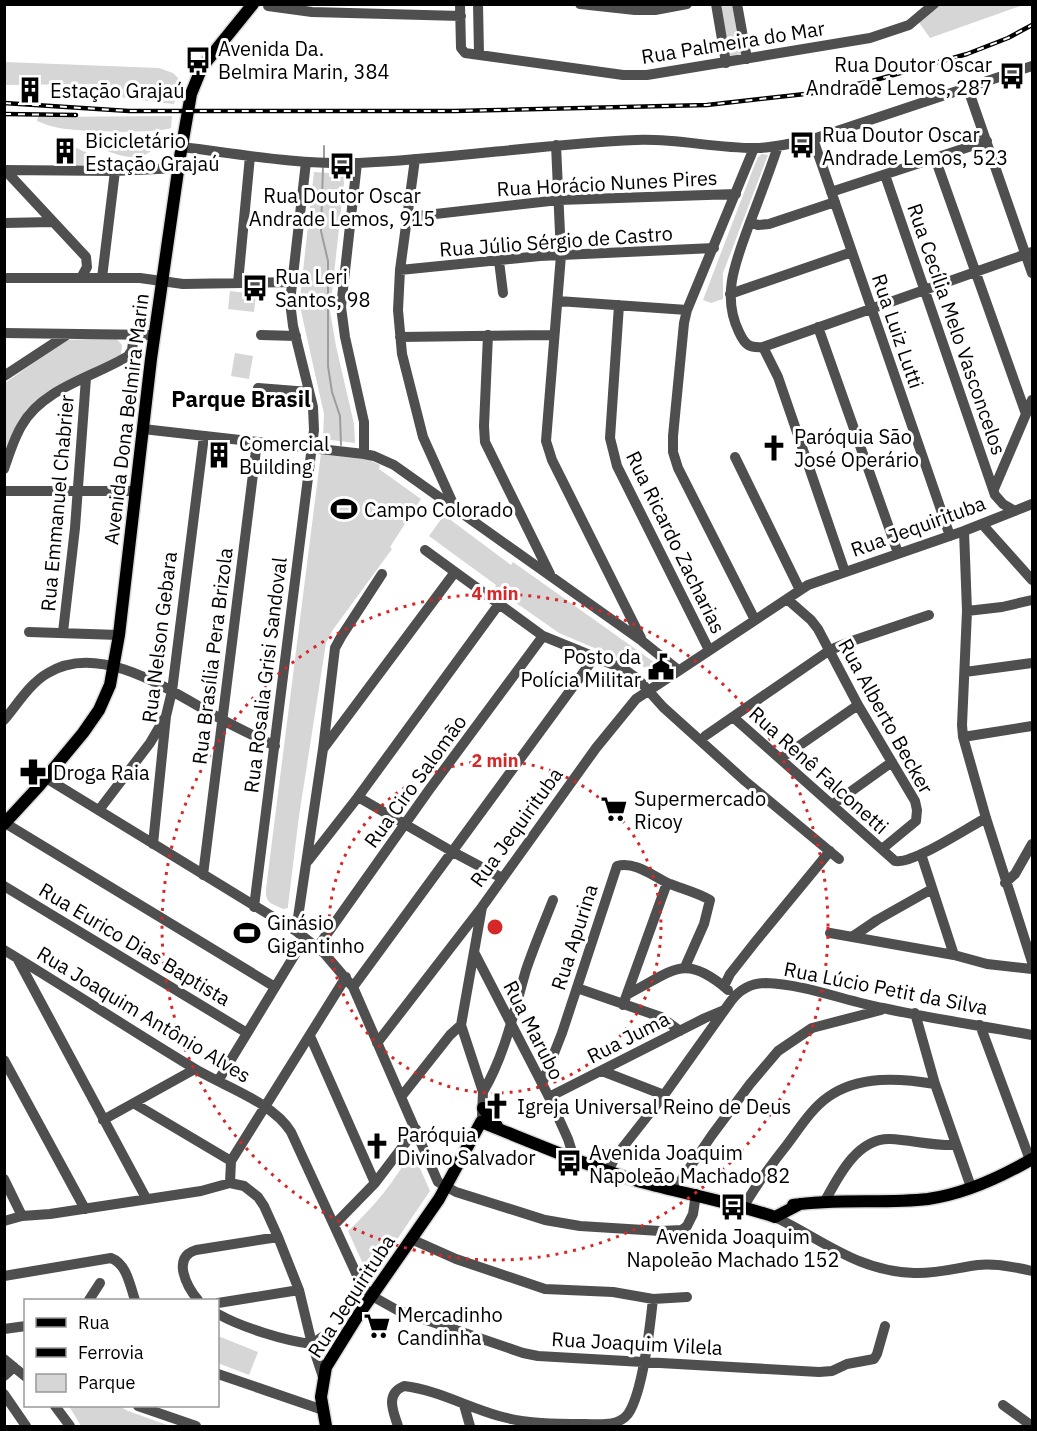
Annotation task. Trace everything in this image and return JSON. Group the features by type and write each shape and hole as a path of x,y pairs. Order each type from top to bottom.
{"main road":[{"name":"Avenida Dona Belmira Marin","path":"5,823 83,734 99,710 110,685 119,634 155,334 178,168 191,94 196,78 213,53 253,4"},
{"path":"483,1108 489,1119 500,1129"},
{"path":"481,1122 641,1182 744,1206 775,1217 800,1204"},
{"name":"Rua Jequirituba","path":"326,1426 321,1397 323,1377 339,1345 446,1187 481,1122"},
{"path":"757,1211 825,1201 927,1199 959,1192 1031,1160"}],"street":[{"path":"268,6 312,12 460,16 460,4"},
{"path":"478,4 479,54"},
{"path":"580,4 655,10 687,4"},
{"path":"716,4 726,63"},
{"path":"737,4 747,59"},
{"name":"Rua Palmeira do Mar","path":"460,16 461,48 465,53 636,75 726,63 870,38 909,25 934,4"},
{"path":"182,147 306,162 357,163 556,145 656,139 754,148 778,147 813,139 1032,66"},
{"path":"968,88 1029,253 1032,273"},
{"name":"Rua Luiz Lutti","path":"813,139 950,536"},
{"path":"750,222 758,225 770,224 885,176 987,141"},
{"path":"556,145 561,255 546,434 548,450 642,641"},
{"path":"778,147 734,265 730,294 731,313 742,339 751,348 763,347 1029,253"},
{"path":"754,148 687,310 680,346 673,452 678,468 755,620"},
{"path":"238,283 250,156"},
{"path":"935,158 1026,414"},
{"path":"415,159 400,270 398,310 400,337 419,427 455,508"},
{"name":"Rua Rosalia Grisi Sandoval","path":"254,907 314,420 291,313 291,282 306,162"},
{"path":"357,163 341,307 345,337 364,422 364,454"},
{"path":"5,170 115,171 178,168"},
{"path":"5,170 86,257 87,267 81,278"},
{"path":"102,278 115,171"},
{"name":"Rua Cecília Melo Vasconcelos","path":"885,176 995,492"},
{"name":"Rua Horácio Nunes Pires","path":"408,217 559,200 736,194"},
{"path":"4,223 52,222"},
{"name":"Rua Júlio Sérgio de Castro","path":"400,270 561,255 714,248"},
{"path":"730,294 852,252"},
{"path":"499,261 503,293"},
{"path":"4,278 156,279 183,284 291,282"},
{"path":"558,301 687,310"},
{"name":"Rua Ricardo Zacharias","path":"619,305 611,448 617,466 709,651"},
{"path":"819,327 898,553"},
{"path":"4,333 155,334"},
{"path":"4,376 68,333"},
{"path":"4,469 21,426 30,415 47,399 128,356 132,350 134,334"},
{"path":"261,335 296,336"},
{"path":"488,335 485,442 552,577"},
{"path":"400,337 554,335"},
{"path":"763,347 777,377 845,572"},
{"name":"Rua Emmanuel Chabrier","path":"63,632 73,549 86,378"},
{"path":"258,388 309,392"},
{"path":"1032,400 995,492 987,522 1032,580"},
{"path":"142,429 375,456 394,465 455,508 642,641 678,670"},
{"name":"Rua Nelson Gebara","path":"153,844 166,716 172,691 204,436"},
{"name":"Rua Brasília Pera Brizola","path":"203,875 257,442"},
{"path":"735,457 800,590"},
{"path":"4,491 136,491"},
{"path":"995,492 1003,504 1015,511"},
{"name":"Rua Jequirituba","path":"481,1122 483,1092 461,1025 482,907 620,717 636,699 800,590 1032,504"},
{"path":"964,531 967,611 963,737 1005,883 1032,962"},
{"path":"425,550 543,636 624,669 639,679 663,707 745,781 839,859"},
{"path":"323,749 455,572"},
{"path":"219,1081 275,987 301,935 307,862 336,646 382,574"},
{"name":"Rua Alberto Becker","path":"787,599 811,620 915,801 918,815 912,825 882,849"},
{"path":"967,611 1002,607 1032,600"},
{"path":"307,862 358,797 499,604"},
{"path":"705,736 830,650 929,615"},
{"path":"29,632 119,634"},
{"name":"Rua Ciro Salomão","path":"317,948 543,636"},
{"path":"353,987 594,658"},
{"path":"965,672 1032,663"},
{"path":"4,720 31,688 50,671 73,664 113,666 130,670 275,746"},
{"path":"780,759 858,705"},
{"path":"99,810 150,743 166,716"},
{"name":"Rua Renê Falconetti","path":"733,717 898,862 921,854"},
{"path":"963,737 1032,726"},
{"path":"150,743 164,745"},
{"path":"832,805 892,762"},
{"path":"46,778 301,935 346,976 353,987 436,1178 446,1187 545,1220 580,1226 660,1231 682,1230 687,1226 693,1214 696,1194"},
{"path":"358,797 502,878"},
{"path":"954,955 921,854 986,818"},
{"path":"5,823 275,987"},
{"path":"1005,883 1015,874 1032,844"},
{"path":"724,986 730,974 830,851"},
{"name":"Rua Apurina","path":"542,1084 577,988 615,868 620,865 633,866 667,883"},
{"path":"623,1005 667,883 710,900 704,924 685,967"},
{"name":"Rua Eurico Dias Baptista","path":"4,886 247,1033"},
{"path":"852,937 932,889"},
{"path":"483,1092 494,1072 527,968 553,900"},
{"path":"377,1042 482,907"},
{"path":"462,930 470,930 477,934"},
{"path":"830,933 954,955 987,964 1032,969"},
{"name":"Rua Joaquim Antônio Alves","path":"4,950 195,1069 265,1107 283,1120 291,1132 362,1284 372,1296"},
{"name":"Rua Marubo","path":"474,951 549,1097 574,1158"},
{"path":"16,957 146,1198"},
{"path":"608,1171 616,1156 664,1095 735,996 703,972 685,967 674,970 628,994"},
{"path":"33,988 45,975"},
{"path":"230,1183 231,1161 346,976"},
{"name":"Rua Lúcio Petit da Silva","path":"735,996 748,986 765,983 806,989 886,1009 1032,1035"},
{"path":"577,988 661,1017 680,1031"},
{"path":"837,998 838,1021"},
{"path":"675,1189 712,1135 772,1057 812,1028 886,1009"},
{"name":"Rua Juma","path":"549,1097 724,1010"},
{"path":"915,1013 935,1084 971,1187"},
{"path":"401,1097 450,1035 461,1025"},
{"path":"980,1025 1031,1160"},
{"path":"310,1036 375,1183"},
{"path":"4,1060 85,1209"},
{"path":"619,1062 621,1079"},
{"path":"103,1120 195,1069"},
{"path":"602,1071 664,1095"},
{"path":"744,1206 752,1191 808,1117 828,1097 876,1079 903,1079 935,1084"},
{"path":"135,1104 231,1161"},
{"path":"334,1225 375,1183 416,1129"},
{"path":"825,1201 850,1161 861,1150 875,1142 891,1139 930,1145 956,1145"},
{"path":"4,1179 22,1216"},
{"path":"4,1221 22,1216 201,1191 230,1183 244,1186 258,1197 278,1237 299,1290 312,1344 323,1377"},
{"path":"775,1217 862,1264 890,1270 936,1273 980,1265 1032,1270"},
{"path":"197,1299 187,1284 182,1266 187,1254 196,1250 278,1237"},
{"path":"411,1239 456,1259 545,1289 613,1292 653,1299 687,1297"},
{"path":"4,1276 111,1258 119,1262 135,1299"},
{"path":"90,1299 100,1283"},
{"path":"219,1303 299,1290"},
{"name":"Rua Joaquim Vilela","path":"372,1296 397,1310 523,1353 644,1363 832,1371 847,1364 874,1359 878,1354 885,1326"},
{"path":"398,1426 391,1402 395,1392 404,1386 428,1390 501,1417 531,1423 612,1424 629,1412 644,1363 653,1299"},
{"path":"219,1314 258,1330 312,1344 322,1337"},
{"path":"4,1329 24,1326"},
{"path":"310,1330 339,1345"},
{"path":"4,1359 24,1375"},
{"path":"4,1376 14,1367"},
{"path":"219,1374 323,1410"},
{"path":"4,1394 26,1426"},
{"path":"464,1405 470,1426"},
{"path":"1003,1405 1032,1426"},
{"path":"57,1407 70,1426"},
{"path":"141,1407 196,1426"}],"green space":[{"path":"719,5 732,5 741,55 729,57"},
{"path":"940,5 1023,5 930,38 918,21"},
{"path":"5,62 159,68 173,73 179,79 174,104 101,93 100,84 5,85"},
{"path":"172,116 171,128 149,131 113,132 64,129 37,121 38,117"},
{"path":"91,144 149,144 153,149 139,157 131,157 114,154"},
{"path":"74,147 112,164 118,160 134,163 141,161 141,165 67,167 67,158 75,157"},
{"path":"762,154 768,155 723,273 723,299 711,303 703,300 753,169 758,157"},
{"path":"314,172 345,174 330,311 354,424 355,443 323,439 324,414 301,311 300,298"},
{"path":"230,291 256,294 254,312 228,309"},
{"path":"116,338 122,345 121,355 26,410 18,421 5,449 5,383 66,340"},
{"path":"235,353 253,356 249,379 231,376"},
{"path":"321,453 367,459 380,465 379,469 421,499 390,547 392,549 332,631 326,643 299,816 288,908 283,909 268,900 266,889"},
{"path":"444,515 511,565 513,562 658,665 660,667 658,671 630,663 559,633 495,588 496,585 429,536"},
{"path":"412,1150 430,1191 372,1276 369,1277 348,1231 383,1193"},
{"path":"219,1336 258,1352 249,1375 219,1363"},
{"path":"70,1407 121,1407 170,1426 81,1426"}],"waterway":[{"path":"324,146 324,158"},
{"path":"323,167 321,231 328,261 328,366 332,392 340,416 341,445"}],"railway":[{"path":"4,103 129,111 455,111 707,105 814,93 872,81 967,54 1008,38 1032,25"},
{"path":"4,114 76,115"}],"place":[{"name":"Avenida Da. Belmira Marin, 384","path":"198,60"},
{"name":"Rua Doutor Oscar Andrade Lemos, 287","path":"1012,76"},
{"name":"Estação Grajaú","path":"30,90"},
{"name":"Rua Doutor Oscar Andrade Lemos, 523","path":"802,145"},
{"name":"Bicicletário Estação Grajaú","path":"65,151"},
{"name":"Rua Doutor Oscar Andrade Lemos, 915","path":"342,166"},
{"name":"Rua Leri Santos, 98","path":"255,288"},
{"name":"Paróquia São José Operário","path":"774,448"},
{"name":"Comercial Building","path":"219,455"},
{"name":"Campo Colorado","path":"344,509"},
{"name":"Posto da Polícia Militar","path":"661,667"},
{"name":"Droga Raia","path":"33,772"},
{"name":"Supermercado Ricoy","path":"614,809"},
{"name":"Ginásio Gigantinho","path":"247,933"},
{"name":"Igreja Universal Reino de Deus","path":"497,1106"},
{"name":"Paróquia Divino Salvador","path":"377,1146"},
{"name":"Avenida Joaquim Napoleão Machado 82","path":"569,1163"},
{"name":"Avenida Joaquim Napoleão Machado 152","path":"733,1207"},
{"name":"Mercadinho Candinha","path":"377,1326"}],"district":[{"name":"Parque Brasil","path":"241,398"}]}
